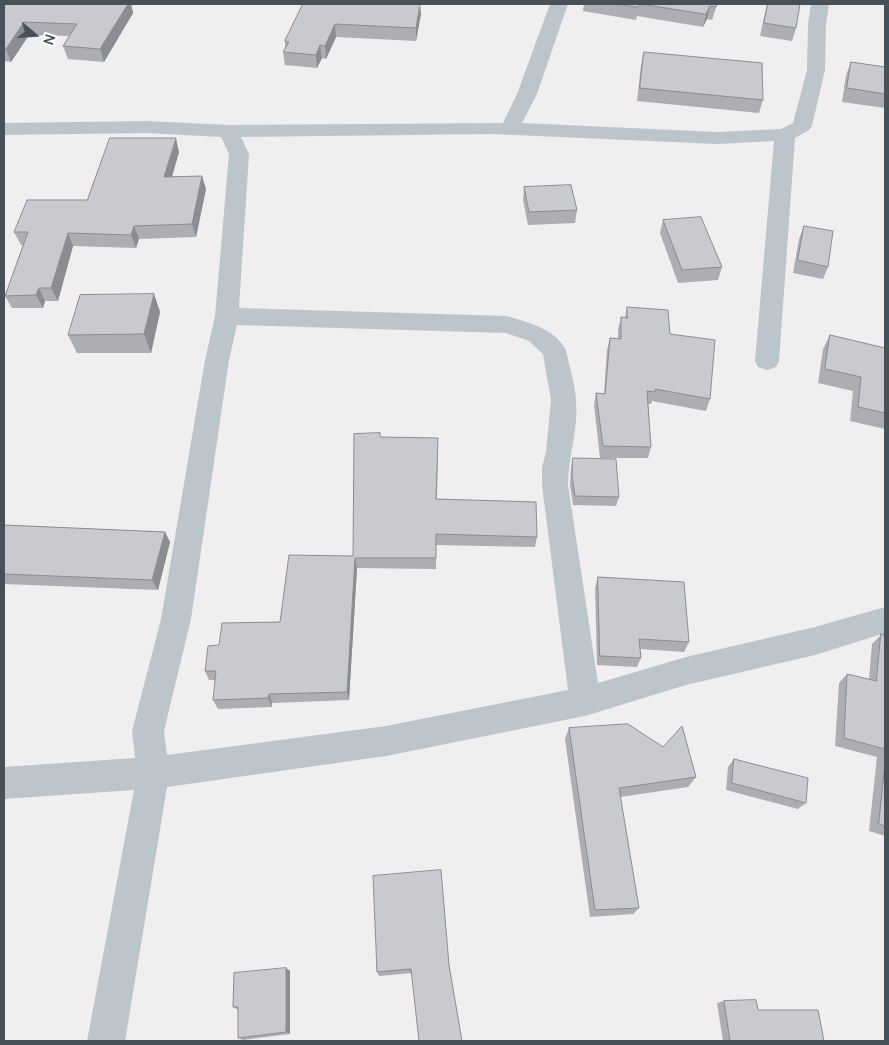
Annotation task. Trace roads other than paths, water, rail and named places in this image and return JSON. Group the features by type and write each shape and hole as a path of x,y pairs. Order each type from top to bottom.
{"street":[{"path":"509,129 527,94 559,4"},
{"path":"4,129 147,127 229,131 509,129 717,138 785,135 802,126 816,70 817,24 820,4"},
{"path":"106,1041 152,773 148,731 176,619 216,360 227,316 238,154 229,131"},
{"path":"767,361 785,135"},
{"path":"227,316 507,324 537,335 554,350 564,400 559,452 554,467 555,485 585,700"},
{"path":"4,783 55,778 152,773 259,760 386,741 585,700 686,672 816,641 885,620"}]}
